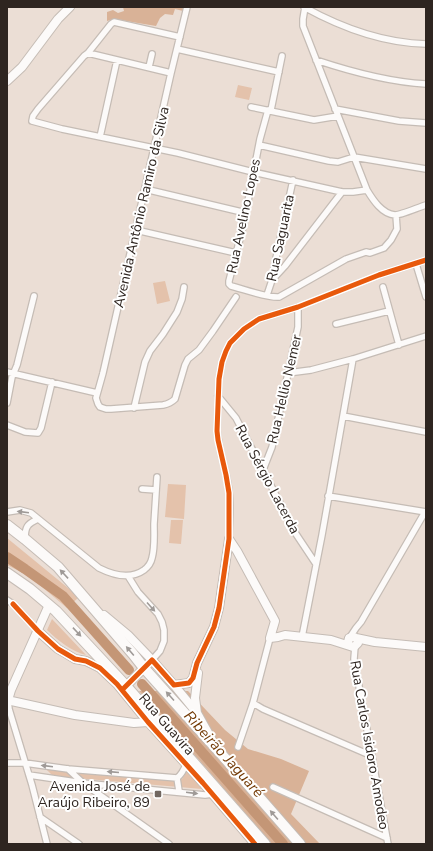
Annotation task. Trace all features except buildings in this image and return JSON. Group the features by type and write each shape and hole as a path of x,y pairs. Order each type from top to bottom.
{"highway":[{"path":"7,525 58,567 133,654 143,670 223,756 300,844"},
{"path":"7,573 30,589 56,611 127,685 172,743 265,844"}],"main road":[{"path":"7,81 25,64 58,19 70,7"},
{"path":"229,539 275,621 286,635"},
{"path":"174,685 189,683 193,678 197,663 218,618 229,539"},
{"path":"90,603 128,635 161,670 197,713 223,756"},
{"path":"49,605 11,690 8,700 75,715 134,723 148,722"},
{"path":"275,621 270,638 286,635 426,647"},
{"name":"Rua Guavira","path":"38,631 58,649 75,659 86,661 100,668 127,685 139,710 148,722 172,743 186,764 255,844"},
{"path":"197,713 195,698 202,655"},
{"path":"127,685 152,660"},
{"path":"143,670 152,668 161,670"},
{"path":"126,722 134,718 139,710"}],"street":[{"name":"Avenida Antônio Ramiro da Silva","path":"134,408 106,409 99,406 96,398 187,7"},
{"path":"426,44 388,40 356,31 325,19 305,7 303,26 366,190 382,209 396,215 426,206"},
{"path":"180,37 114,22 38,109 33,116 32,121 342,192 366,190"},
{"path":"177,49 279,72"},
{"path":"88,53 171,73"},
{"path":"149,67 152,54"},
{"name":"Rua Avelino Lopes","path":"267,295 231,286 229,280 246,213 258,145 275,90 282,56"},
{"path":"100,137 117,60"},
{"path":"316,60 380,78 409,83 426,84"},
{"path":"251,107 314,120 338,116"},
{"path":"335,109 399,121 426,123"},
{"path":"258,145 329,162 338,162 354,157 426,169"},
{"name":"Rua Saguarita","path":"267,295 272,280 293,180"},
{"path":"145,189 246,213"},
{"path":"272,280 285,266 342,192"},
{"path":"267,295 277,297 346,259 384,248 391,240 397,229 396,215"},
{"path":"136,230 236,253"},
{"path":"229,539 229,493 217,431 219,372 230,343 244,329 259,319 298,307 379,275 426,260"},
{"path":"416,264 426,298"},
{"path":"184,287 182,299 176,312 163,334 150,351 145,362 134,408 168,404 175,399 188,359 198,350 213,331 236,297"},
{"path":"383,287 399,345"},
{"path":"7,402 12,377 34,296"},
{"name":"Rua Hellio Nemer","path":"263,470 272,447 298,327 298,307"},
{"path":"336,324 389,311"},
{"path":"288,373 311,370 353,359 426,336"},
{"path":"302,637 322,535 353,359"},
{"path":"7,372 97,393"},
{"path":"7,424 25,432 38,433 41,428 52,382"},
{"name":"Rua Sérgio Lacerda","path":"218,396 236,418 296,534 316,564"},
{"path":"343,416 426,432"},
{"path":"7,512 20,510 31,513 99,568 110,573 128,576 145,569 150,565 152,559 154,549 157,477"},
{"path":"142,489 156,490"},
{"path":"328,496 426,512"},
{"name":"Rua Carlos Isidoro Amodeo","path":"387,841 354,659 353,641 361,622 426,512"},
{"path":"25,539 25,533 28,525 38,519"},
{"path":"128,576 138,592 158,614 162,622 164,642 160,652 152,660"},
{"name":"Rua Guavira","path":"7,600 13,604 38,631"},
{"path":"238,747 253,703 270,638"},
{"path":"8,700 9,709 29,775 47,844"},
{"path":"253,703 372,756"},
{"path":"7,762 68,769 176,778 181,774 186,764"},
{"path":"68,769 105,798 169,844"},
{"path":"29,775 111,785 213,794"},
{"path":"176,778 179,791"},
{"path":"105,798 106,792 111,785"},
{"path":"273,787 387,841"},
{"path":"40,817 78,844"}],"shaded area":[{"path":"123,7 183,7 183,11 175,9 173,15 165,14 160,18 156,26 114,19 107,21 107,12 113,10 118,13 124,11"},
{"path":"238,85 252,88 249,100 235,97"},
{"path":"165,281 170,301 157,304 153,283"},
{"path":"168,484 186,485 184,519 165,517"},
{"path":"171,520 183,520 181,544 169,543"},
{"path":"7,538 79,597 67,608 29,576 7,565"},
{"path":"52,619 86,655 65,645 47,630"},
{"path":"139,691 188,691 225,730 248,749 281,759 309,771 291,814 320,844 272,844"},
{"path":"46,769 178,780 182,779 187,771 202,789 53,776"}],"waterway":[{"name":"Ribeirão Jaguaré","path":"7,557 63,596 129,670"},
{"name":"Ribeirão Jaguaré","path":"142,684 283,844"}],"cycle path":[{"path":"122,690 152,660 174,685 189,683 193,678 197,663 214,627 219,608 229,539 229,493 217,431 219,379 222,362 230,343 244,329 259,319 298,307 379,275 426,260"},
{"path":"13,604 38,631 58,649 75,659 86,661 100,668 117,684 148,722 255,844"}],"place":[{"name":"Avenida José de Araújo Ribeiro, 89","path":"158,794"}]}
